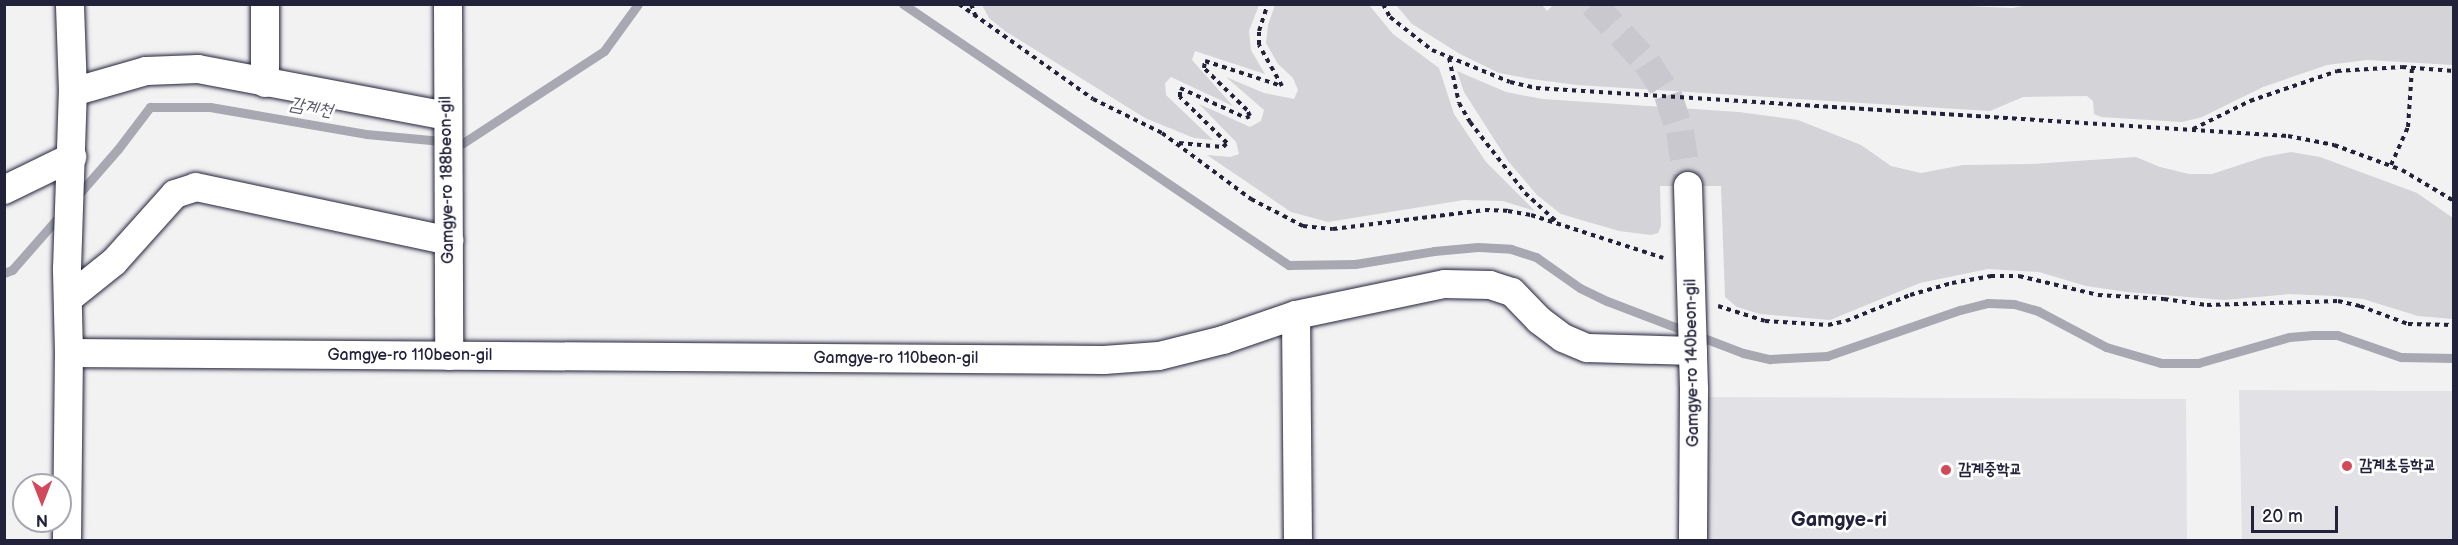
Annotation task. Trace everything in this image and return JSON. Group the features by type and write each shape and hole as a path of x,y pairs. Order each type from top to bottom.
{"street":[{"path":"67,540 69,298 67,269 73,92 70,4"},
{"path":"265,4 265,83"},
{"name":"Gamgye-ro 188beon-gil","path":"448,4 446,119 450,169 449,356"},
{"path":"73,92 146,71 198,69 446,119"},
{"path":"4,190 72,157"},
{"name":"Gamgye-ro 140beon-gil","path":"1688,186 1692,261 1694,391 1693,540"},
{"path":"69,298 114,262 175,194 196,187 449,241"},
{"name":"Gamgye-ro 110beon-gil","path":"69,353 1104,360 1159,356 1223,340 1296,315 1445,284 1490,285 1512,292 1539,320 1563,338 1587,348 1693,351"},
{"path":"1296,315 1298,540"}],"path":[{"path":"959,4 1093,99 1177,143 1251,199 1303,226 1333,229 1485,210 1531,215 1667,259 1692,261"},
{"path":"971,4 975,16"},
{"path":"1177,143 1223,147 1227,143 1180,97 1180,88 1246,118 1250,116 1247,110 1204,68 1205,62 1282,87 1259,45 1259,31 1268,4"},
{"path":"1383,4 1390,17 1432,50 1510,82 1556,91 2288,136 2334,145 2391,165 2454,201"},
{"path":"1449,58 1459,103 1484,143 1539,208 1561,225"},
{"path":"2193,129 2250,101 2337,71 2362,67 2454,71"},
{"path":"2391,165 2408,127 2412,68"},
{"path":"1692,297 1765,321 1828,325 1846,321 1910,295 1952,283 1991,276 2019,276 2098,295 2164,299 2207,305 2338,301 2408,324 2454,325"}],"shaded area":[{"path":"1554,4 1921,4 2012,8 2034,4 2453,5 2453,65 2367,60 2327,65 2263,87 2202,117 2182,122 2101,117 2094,114 2093,101 2087,96 2023,97 1990,111 1577,85 1531,79 1499,73 1460,54 1412,24 1396,5 1542,5 1547,11"},
{"path":"982,5 1259,5 1249,31 1251,50 1265,74 1195,51 1192,60 1233,106 1171,77 1165,83 1166,95 1213,140 1194,138 1145,118 1005,31 989,18"},
{"path":"1275,5 1369,5 1393,34 1439,68 1454,114 1486,162 1535,211 1503,201 1464,200 1328,222 1291,212 1207,155 1230,157 1239,154 1236,142 1199,104 1250,127 1261,121 1264,110 1226,77 1264,93 1294,99 1298,90 1293,78 1278,64 1266,43 1268,25"},
{"path":"1457,71 1506,92 1542,99 1739,112 1798,120 1861,145 1891,166 1921,173 1963,165 2032,164 2136,157 2160,167 2189,174 2212,174 2264,157 2291,152 2320,157 2417,193 2453,218 2453,319 2418,316 2363,299 2290,294 2224,300 2127,292 2086,286 2039,272 1988,269 1920,283 1830,320 1760,314 1737,307 1725,297 1721,186 1660,186 1661,226 1658,233 1651,235 1619,231 1561,214 1537,195 1508,161 1464,92"},
{"name":"감계초등학교","path":"2239,390 2453,391 2453,540 2242,540"},
{"name":"감계중학교","path":"1705,397 2186,399 2187,540 1708,540"}],"waterway":[{"name":"감계천","path":"77,196 118,149 150,107 210,107 366,134 463,143 604,51 638,4"},
{"path":"903,4 1289,265 1355,264 1434,251 1478,247 1511,249 1536,257 1580,288 1607,301 1743,353 1770,359 1827,356 1960,310 1988,303 2014,304 2038,311 2106,347 2161,363 2198,363 2289,337 2313,335 2337,335 2401,357 2454,358"},
{"name":"감계천","path":"4,273 12,270 62,213"}],"tunnel":[{"path":"1593,4 1647,63 1668,95 1680,131 1688,186"}],"place":[{"name":"감계초등학교","path":"2347,466"},
{"name":"감계중학교","path":"1946,470"}],"district":[{"name":"Gamgye-ri","path":"1839,520"}]}
